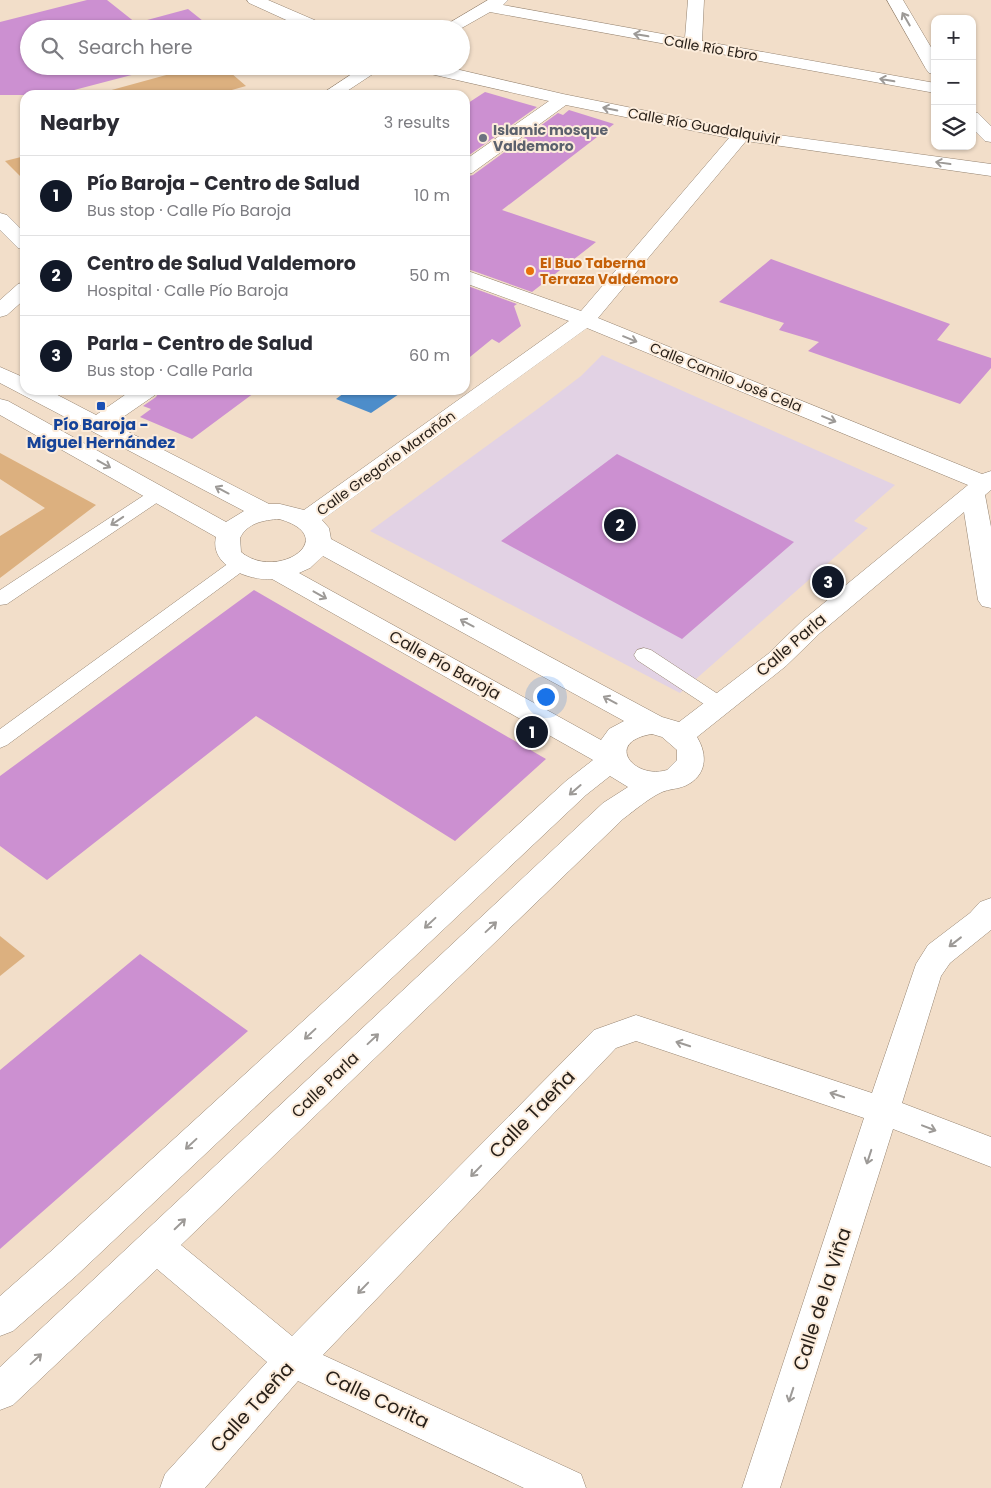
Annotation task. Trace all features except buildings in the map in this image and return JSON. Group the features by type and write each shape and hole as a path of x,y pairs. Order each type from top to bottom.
{"street":[{"path":"255,0 300,20"},
{"path":"693,45 696,0"},
{"path":"895,0 931,62"},
{"path":"463,20 494,3"},
{"name":"Calle Río Ebro","path":"494,3 693,45 931,87"},
{"path":"338,90 362,75"},
{"name":"Calle Río Guadalquivir","path":"458,75 563,99 741,135 991,170"},
{"path":"470,165 563,99"},
{"path":"976,121 991,137"},
{"name":"Calle Gregorio Marañón","path":"307,519 585,320 741,135"},
{"path":"0,219 20,239"},
{"path":"0,285 20,275"},
{"name":"Calle Camilo José Cela","path":"470,278 585,320 983,484"},
{"path":"0,311 20,293"},
{"path":"0,374 20,384"},
{"path":"40,395 265,512"},
{"path":"97,425 140,395"},
{"path":"0,406 229,534"},
{"path":"983,484 991,600"},
{"name":"Calle Parla","path":"682,734 777,660 811,628 983,484"},
{"path":"280,511 307,519 316,526 320,543 315,553 292,568 264,571 240,564 232,558 227,550 229,534 243,520 265,512 280,511"},
{"path":"320,543 652,724"},
{"name":"Calle Pío Baroja","path":"277,571 613,759"},
{"path":"652,724 668,727 682,734 691,746 693,759 686,771 672,780 654,783 636,780 621,771 613,759 612,745 620,733 634,726 652,724"},
{"path":"0,1319 63,1264 576,788 613,759"},
{"name":"Calle Parla","path":"0,1392 613,811 654,783"},
{"name":"Calle de la Viña","path":"761,1488 927,972 939,954 981,921 991,910"},
{"name":"Calle Taeña","path":"180,1488 293,1360 605,1039 636,1028 884,1110 991,1152"},
{"name":"Calle Corita","path":"156,1246 293,1360 567,1488"}],"lane":[{"path":"0,599 158,494"},
{"path":"0,740 240,564"},
{"path":"644,655 720,705"}],"shaded area":[{"path":"166,75 233,75 246,86 232,90 112,90"},
{"path":"20,157 20,176 5,161"},
{"path":"602,355 895,485 854,521 868,528 680,693 370,531 539,408 581,376"},
{"path":"0,453 96,505 0,578 0,536 45,508 0,479"},
{"path":"0,936 25,956 0,976"}],"water":[{"path":"341,395 398,395 371,413 336,399"}],"place":[{"name":"Islamic mosque Valdemoro","path":"483,138"},
{"name":"El Buo Taberna Terraza Valdemoro","path":"530,271"},
{"name":"Pío Baroja - Miguel Hernández","path":"101,406"},
{"name":"Centro de Salud Valdemoro","path":"620,525"},
{"name":"Parla - Centro de Salud","path":"828,582"},
{"name":"Pío Baroja - Centro de Salud","path":"532,732"}]}
